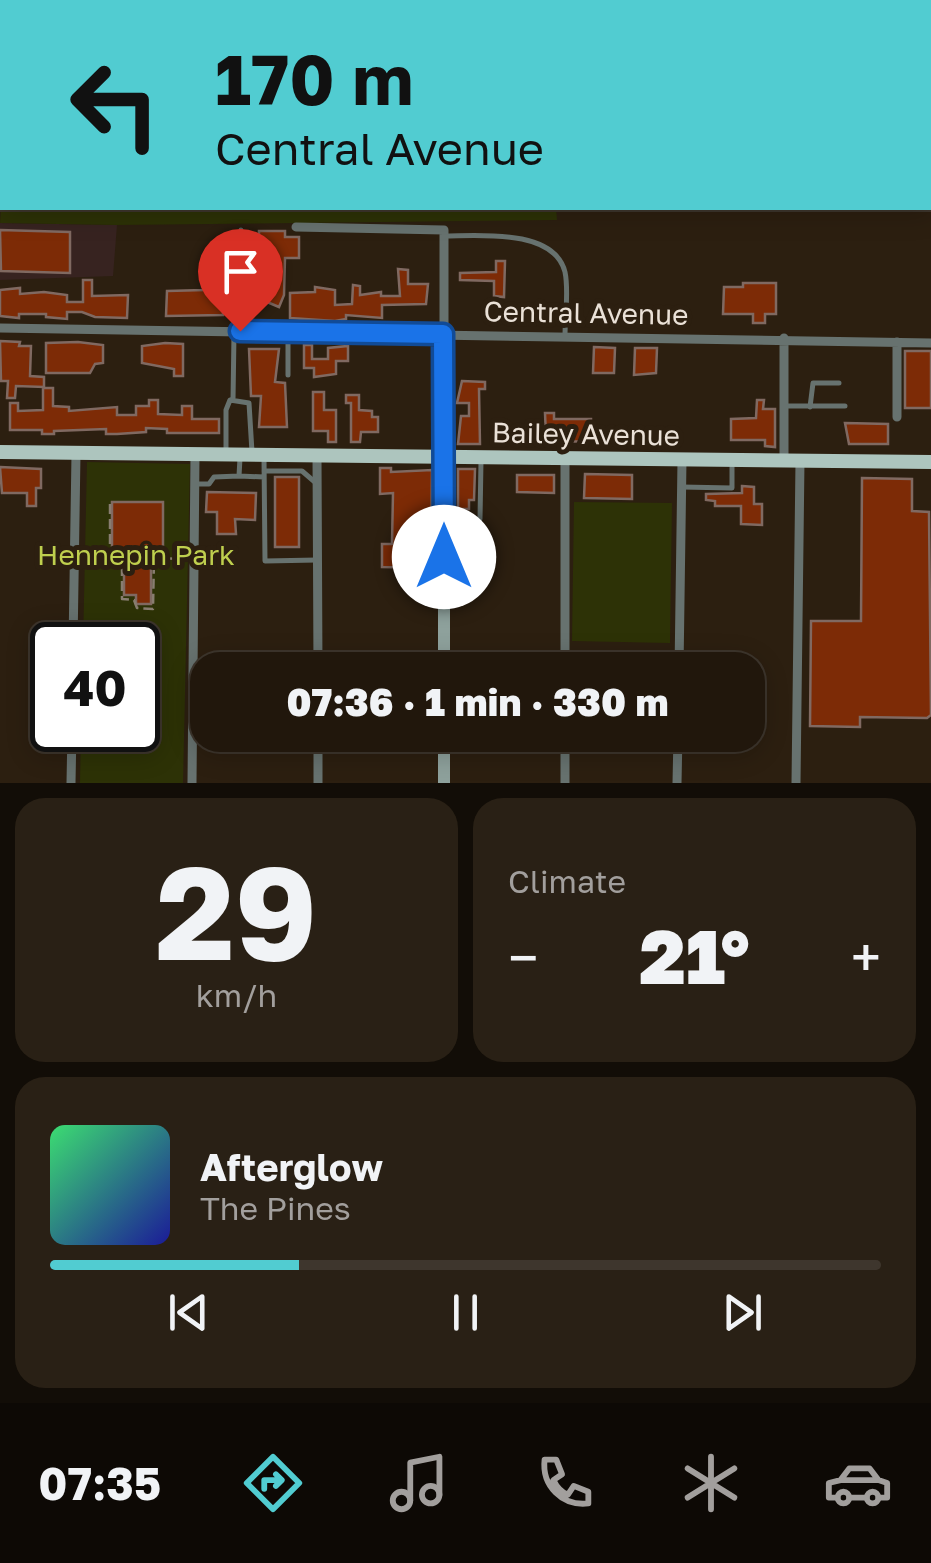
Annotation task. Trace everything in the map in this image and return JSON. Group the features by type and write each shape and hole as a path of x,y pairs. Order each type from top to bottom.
{"main road":[{"name":"Bailey Avenue","path":"0,452 195,455 252,461 317,456 931,462"}],"street":[{"path":"296,227 444,233 444,652"},
{"name":"Central Avenue","path":"0,328 931,343"},
{"path":"784,338 784,406 792,461 796,783"},
{"path":"897,342 897,417"},
{"path":"73,622 76,454"},
{"path":"192,783 195,455"},
{"path":"317,456 318,652"},
{"path":"565,458 565,652"},
{"path":"679,652 682,460"},
{"path":"71,783 72,752"},
{"path":"318,752 318,783"},
{"path":"444,752 444,783"},
{"path":"565,752 565,783"},
{"path":"677,783 678,752"}],"lane":[{"path":"240,230 233,400 226,410 252,461"},
{"path":"444,233 504,236 551,250 566,275 564,336"},
{"path":"288,332 288,374"},
{"path":"810,406 811,385 839,383"},
{"path":"233,400 250,403 252,461 266,561 318,560"},
{"path":"784,406 845,406"},
{"path":"444,520 480,519 482,458"},
{"path":"681,487 732,488 732,460"},
{"path":"195,484 209,484 214,476 239,476 252,461"},
{"path":"239,476 252,461"},
{"path":"252,461 302,471 317,484"}],"path":[{"path":"110,504 110,560"},
{"path":"86,557 122,560 122,599 134,600 136,608 153,608 154,558 185,559"}],"shaded area":[{"path":"0,223 117,225 113,276 0,280"}],"green space":[{"path":"1,210 556,210 557,220 117,225 0,223"},
{"name":"Hennepin Park","path":"87,462 190,464 183,783 80,783 81,752 160,752 160,622 84,622"},
{"path":"574,502 672,503 670,643 572,641"}],"building":[{"path":"0,230 70,232 70,273 1,271"},
{"path":"259,231 285,231 285,237 299,237 299,258 285,258 284,295 279,307 255,297 259,286"},
{"path":"496,261 505,261 504,297 494,296 494,281 460,280 460,273 496,272"},
{"path":"398,269 408,270 408,284 428,284 426,304 382,305 382,318 290,318 290,293 315,292 315,287 335,290 335,305 352,304 353,285 360,286 360,295 381,292 381,296 400,296"},
{"path":"83,280 92,280 92,296 128,295 127,318 95,317 82,312 67,312 67,319 46,314 0,316 0,290 20,288 20,294 44,292 67,295 67,302 83,302"},
{"path":"204,281 222,282 223,315 166,316 167,291 204,290"},
{"path":"743,283 776,283 776,314 765,314 765,323 753,323 753,314 723,314 724,287 743,287"},
{"path":"0,341 31,346 30,376 44,377 44,387 16,386 15,398 7,398 8,381 1,381"},
{"path":"46,343 103,345 103,363 95,364 90,373 46,373"},
{"path":"183,344 183,376 174,376 174,369 142,363 142,346"},
{"path":"304,345 312,345 312,359 328,359 328,348 348,346 348,361 336,361 336,374 314,377 314,368 304,368"},
{"path":"594,347 615,348 614,373 593,373"},
{"path":"635,348 657,348 656,373 634,375"},
{"path":"249,349 279,349 275,382 285,383 287,427 259,427 261,396 251,396"},
{"path":"905,351 931,351 931,408 905,408"},
{"path":"462,381 485,382 485,389 479,389 480,444 458,444 461,416 469,416 469,403 457,403"},
{"path":"43,388 53,388 53,406 69,407 69,411 117,407 117,415 136,415 136,406 149,406 149,400 158,400 158,414 182,415 182,406 192,406 192,419 219,419 219,433 167,433 167,429 146,428 146,432 117,434 106,434 106,429 54,434 10,430 10,403 18,403 18,411 43,410"},
{"path":"313,392 324,392 324,410 336,410 336,442 328,442 328,431 313,431"},
{"path":"346,395 359,395 359,410 372,411 372,417 378,417 378,432 361,432 360,442 351,442 351,403 346,403"},
{"path":"757,400 764,400 763,409 775,409 775,447 765,446 765,440 731,440 731,419 756,418"},
{"path":"545,413 554,413 554,419 591,419 591,441 557,442 557,437 546,437"},
{"path":"845,423 888,424 888,444 849,444"},
{"path":"0,467 41,469 36,506 27,506 27,493 2,493"},
{"path":"380,468 391,468 391,472 432,470 431,568 382,567 382,544 392,544 393,493 380,494"},
{"path":"458,469 475,469 474,500 469,500 469,509 458,509"},
{"path":"585,474 632,475 632,499 584,498"},
{"path":"517,475 554,475 554,493 517,492"},
{"path":"275,477 299,477 299,547 275,547"},
{"path":"862,478 912,479 912,511 929,512 931,715 860,717 860,727 810,726 811,621 861,621"},
{"path":"742,486 754,487 754,504 762,504 762,525 741,524 741,506 715,506 715,501 706,500 706,494 742,493"},
{"path":"207,492 256,493 255,520 235,519 236,534 217,534 217,512 206,512"},
{"path":"112,502 163,502 163,554 151,554 151,604 136,604 136,595 124,595 124,553 112,553"}],"route":[{"path":"240,331 443,334 444,557"}]}
